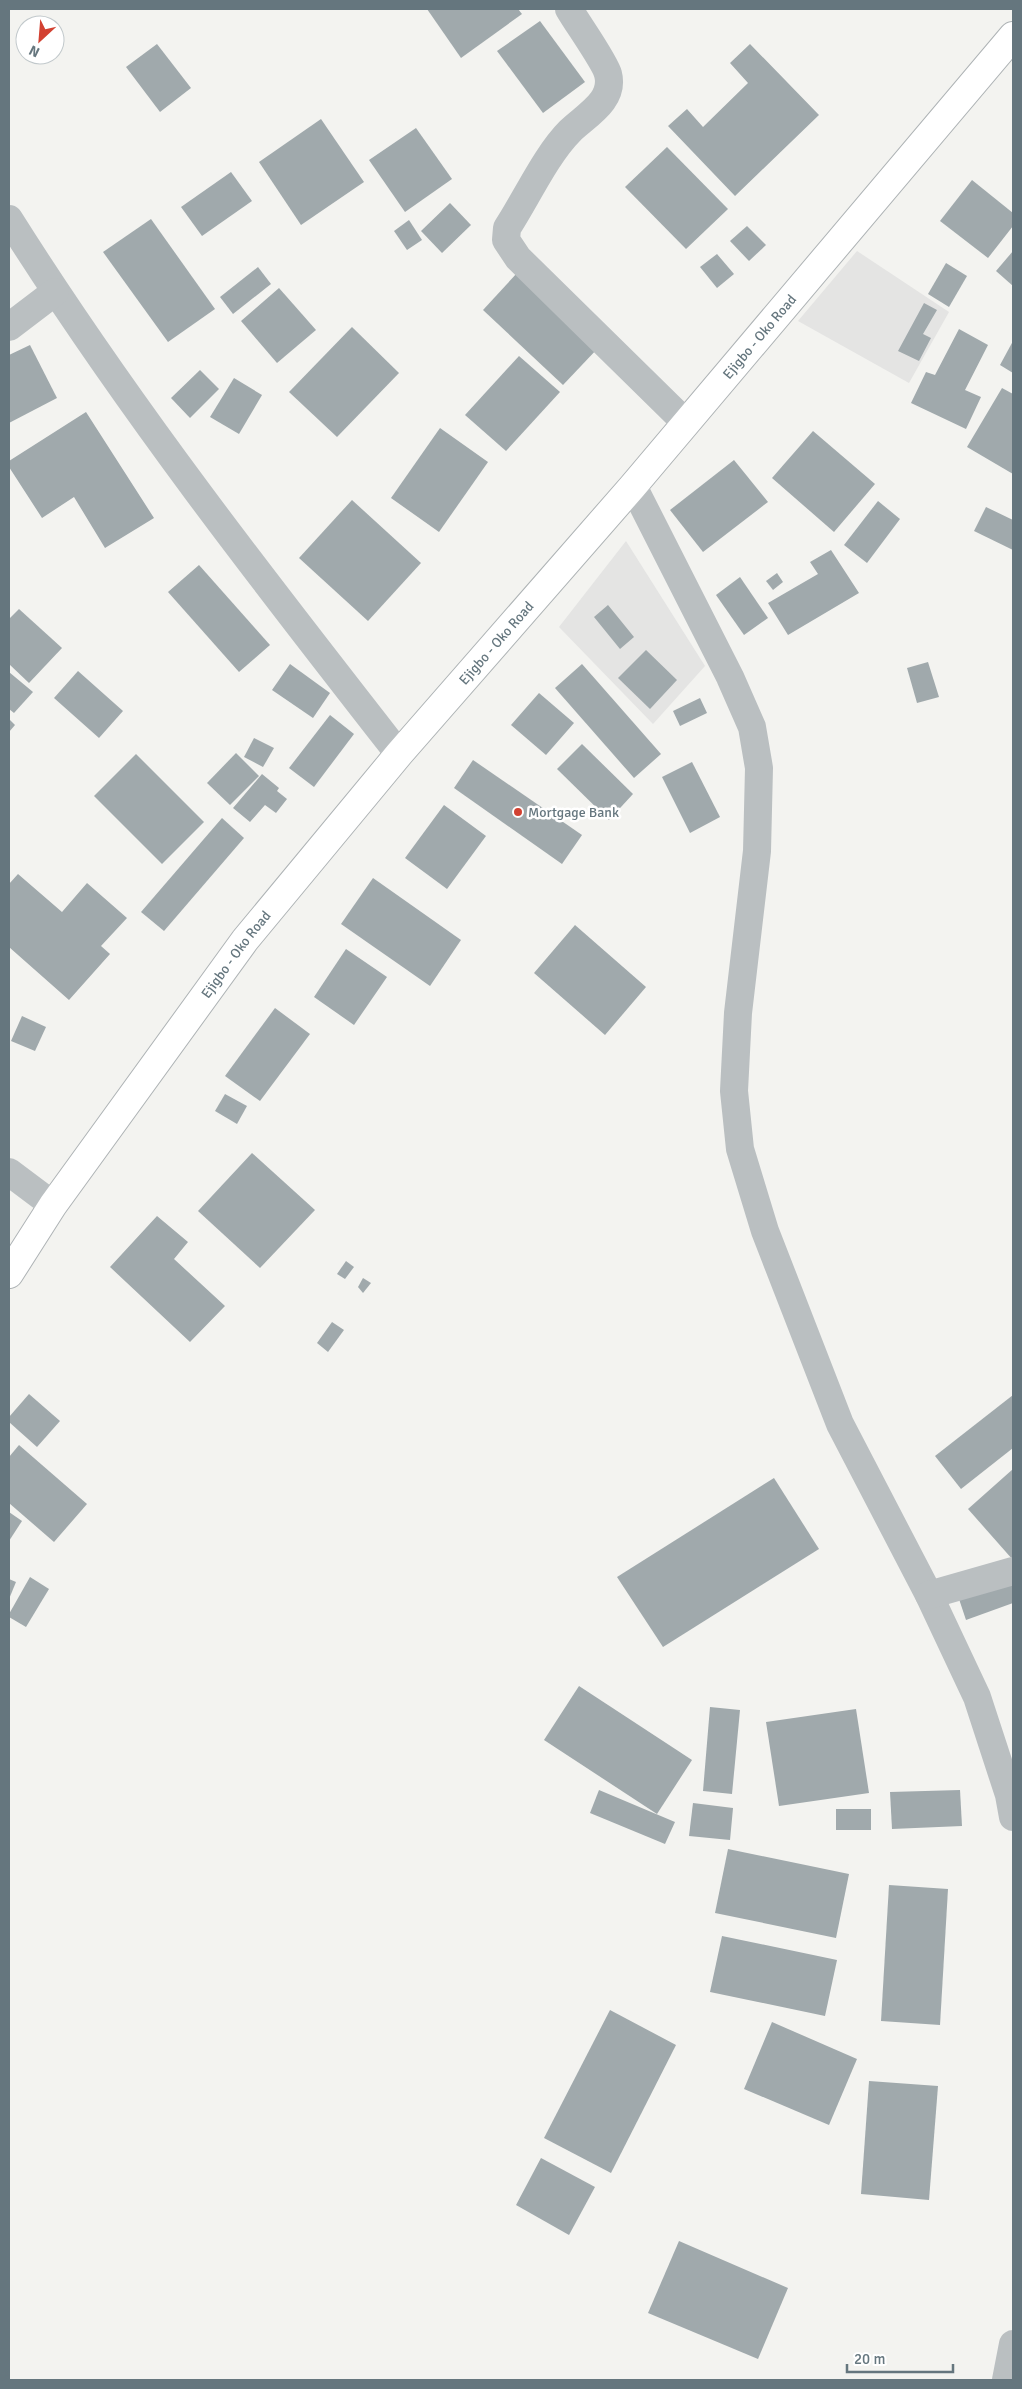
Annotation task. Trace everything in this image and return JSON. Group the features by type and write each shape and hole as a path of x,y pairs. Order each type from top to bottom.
{"main road":[{"name":"Ejigbo - Oko Road","path":"9,1274 54,1205 245,940 399,754 633,486 1013,36"}],"street":[{"path":"569,9 608,74 608,91 597,107 569,132 552,154 507,228 506,240 518,258 686,423"},
{"path":"9,219 55,292 242,553 399,754"},
{"path":"9,327 55,292"},
{"path":"633,486 730,677 752,727 759,768 757,851 738,1013 734,1091 740,1149 766,1230 840,1424 929,1595 977,1697 1009,1795 1013,1817"},
{"path":"9,1172 54,1205"},
{"path":"929,1595 1013,1571"},
{"path":"1006,2380 1013,2344"}],"shaded area":[{"path":"857,251 949,312 909,383 798,321"},
{"path":"626,541 705,666 653,724 559,627"}],"building":[{"path":"427,9 518,9 522,14 461,58"},
{"path":"540,21 585,82 543,113 497,51"},
{"path":"157,44 191,88 160,112 126,67"},
{"path":"750,44 819,115 735,196 668,126 687,109 703,127 748,83 730,63"},
{"path":"321,119 364,182 301,225 259,162"},
{"path":"416,128 452,179 405,212 369,160"},
{"path":"667,147 728,209 686,249 625,187"},
{"path":"231,172 252,201 202,236 181,207"},
{"path":"972,180 1013,213 1013,226 988,258 940,221"},
{"path":"450,203 471,225 442,253 421,231"},
{"path":"151,219 215,309 168,342 103,252"},
{"path":"409,220 422,240 407,250 394,231"},
{"path":"747,226 766,245 749,261 730,241"},
{"path":"1013,251 1013,286 996,271"},
{"path":"717,254 734,274 717,288 700,267"},
{"path":"946,263 967,276 949,307 928,294"},
{"path":"258,267 271,284 233,314 220,297"},
{"path":"518,272 599,347 563,385 483,310"},
{"path":"279,288 316,330 277,363 241,321"},
{"path":"924,303 937,310 923,334 931,338 919,361 898,351"},
{"path":"352,327 399,373 337,437 289,392"},
{"path":"959,329 988,345 965,390 981,397 966,429 911,403 926,372 935,375"},
{"path":"1013,341 1013,373 1000,365"},
{"path":"30,345 57,398 9,423 9,355"},
{"path":"519,356 560,392 506,451 465,415"},
{"path":"200,370 219,389 190,418 171,398"},
{"path":"234,378 262,395 239,434 210,417"},
{"path":"1002,388 1013,394 1013,474 967,447"},
{"path":"86,412 154,518 105,548 74,497 42,518 9,467 9,461"},
{"path":"440,428 488,462 439,532 391,498"},
{"path":"813,431 875,484 834,532 772,478"},
{"path":"734,460 768,502 703,552 670,510"},
{"path":"352,500 421,563 368,621 299,558"},
{"path":"878,501 900,519 867,563 844,545"},
{"path":"986,507 1013,520 1013,550 974,531"},
{"path":"831,550 859,593 788,635 768,603 818,574 810,562"},
{"path":"199,565 270,645 239,672 168,592"},
{"path":"777,573 783,582 773,590 766,581"},
{"path":"740,577 768,618 744,635 716,595"},
{"path":"608,605 634,637 620,649 594,617"},
{"path":"19,609 62,648 29,683 9,664 9,619"},
{"path":"646,650 677,680 650,709 618,678"},
{"path":"928,662 939,697 917,703 907,668"},
{"path":"290,664 330,693 313,718 272,690"},
{"path":"582,664 661,754 634,778 555,688"},
{"path":"78,671 123,711 99,738 54,698"},
{"path":"9,672 33,692 14,713 9,709"},
{"path":"539,693 574,723 546,755 511,725"},
{"path":"700,698 707,713 680,726 673,711"},
{"path":"330,715 354,734 314,787 289,768"},
{"path":"9,719 15,725 9,732"},
{"path":"254,738 274,748 263,767 244,757"},
{"path":"582,744 633,794 609,820 557,769"},
{"path":"236,753 259,776 230,805 207,783"},
{"path":"136,754 204,822 162,864 94,796"},
{"name":"Mortgage Bank","path":"473,760 582,835 562,864 454,788"},
{"path":"692,762 720,817 690,833 662,777"},
{"path":"262,774 279,788 277,791 287,799 276,813 265,805 250,822 233,808"},
{"path":"444,805 486,836 447,889 405,858"},
{"path":"222,818 244,838 164,931 141,912"},
{"path":"18,874 62,912 87,883 127,918 101,946 110,954 69,1000 9,947 9,884"},
{"path":"373,878 461,940 430,986 341,924"},
{"path":"575,925 646,987 605,1035 534,973"},
{"path":"346,949 387,977 354,1025 314,997"},
{"path":"275,1008 310,1034 260,1101 225,1076"},
{"path":"22,1016 46,1027 35,1051 11,1041"},
{"path":"225,1094 247,1106 237,1124 215,1111"},
{"path":"252,1153 315,1210 260,1268 198,1211"},
{"path":"157,1216 188,1242 174,1259 225,1306 190,1342 110,1267"},
{"path":"346,1261 354,1267 345,1279 337,1274"},
{"path":"363,1278 371,1283 363,1293 358,1287"},
{"path":"332,1322 344,1330 328,1352 317,1343"},
{"path":"29,1394 60,1421 37,1447 9,1422 9,1417"},
{"path":"1013,1395 1013,1448 961,1489 935,1456"},
{"path":"19,1445 87,1504 54,1542 9,1503 9,1457"},
{"path":"1013,1469 1013,1560 968,1509"},
{"path":"774,1478 819,1549 663,1647 617,1577"},
{"path":"9,1512 22,1521 9,1541"},
{"path":"1013,1576 1013,1603 966,1620 958,1596"},
{"path":"30,1577 49,1589 26,1627 9,1617 9,1614"},
{"path":"9,1579 16,1582 9,1599"},
{"path":"579,1686 692,1760 657,1814 544,1740"},
{"path":"710,1707 740,1710 732,1794 703,1791"},
{"path":"856,1709 869,1793 779,1806 766,1722"},
{"path":"599,1790 675,1822 665,1844 590,1813"},
{"path":"960,1790 962,1826 892,1829 890,1792"},
{"path":"693,1803 733,1808 730,1840 689,1836"},
{"path":"836,1809 871,1809 871,1830 836,1830"},
{"path":"728,1849 849,1874 836,1938 715,1913"},
{"path":"889,1885 948,1889 940,2025 881,2021"},
{"path":"722,1936 837,1960 825,2016 710,1992"},
{"path":"610,2010 676,2045 611,2173 544,2138"},
{"path":"772,2022 857,2059 829,2125 744,2089"},
{"path":"869,2081 938,2086 929,2200 861,2194"},
{"path":"541,2158 595,2187 569,2235 516,2205"},
{"path":"679,2241 788,2288 758,2359 648,2313"}],"place":[{"name":"Mortgage Bank","path":"518,812"}]}
